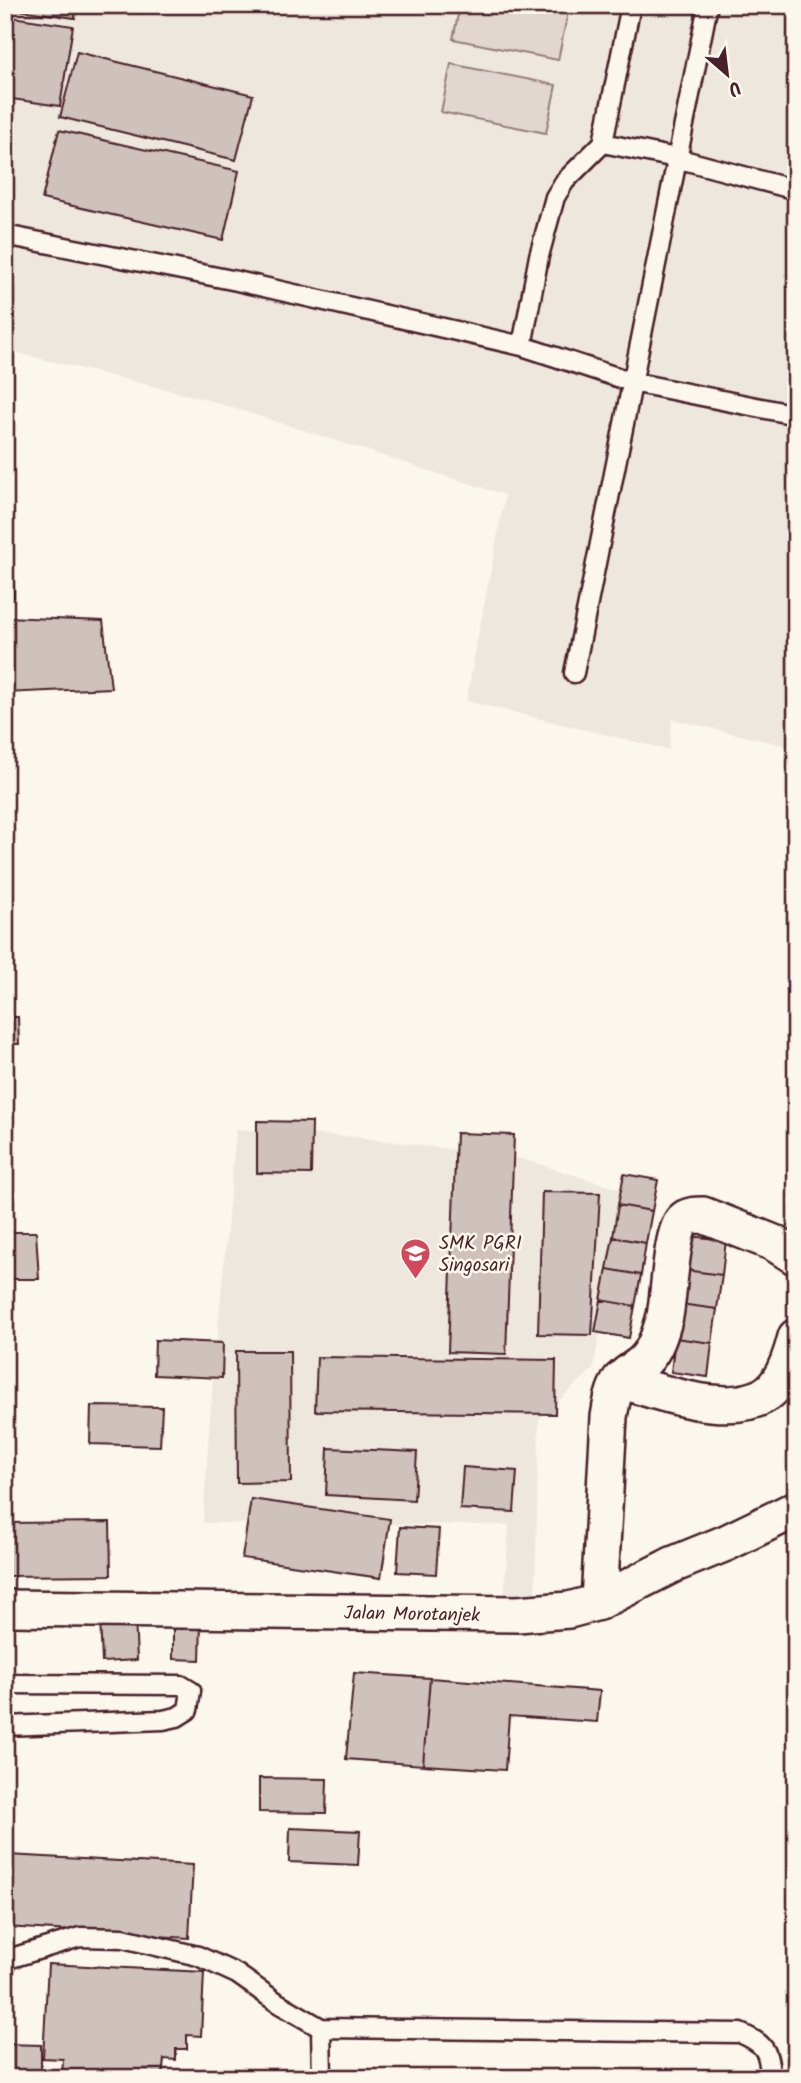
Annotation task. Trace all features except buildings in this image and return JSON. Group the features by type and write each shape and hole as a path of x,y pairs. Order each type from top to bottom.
{"street":[{"path":"598,1602 609,1417 613,1396 620,1380 645,1361 659,1337 681,1224 685,1218 703,1215 774,1243 796,1257"},
{"path":"620,1380 712,1404 748,1402 764,1395 777,1384 791,1356 796,1337"},
{"name":"Jalan Morotanjek","path":"5,1608 517,1614 569,1610 598,1602 792,1511"}],"lane":[{"path":"522,346 539,256 555,197 565,181 603,143 631,5"},
{"path":"574,673 708,5"},
{"path":"603,143 676,158 796,190"},
{"path":"5,235 225,278 522,346 632,382 796,415"},
{"path":"5,1684 181,1685 191,1691 188,1710 177,1717 163,1720 5,1726"},
{"path":"5,1960 80,1937 123,1938 198,1956 237,1974 278,2003 321,2028 740,2033 760,2042 769,2058 770,2078"},
{"path":"321,2028 322,2078"}],"shaded area":[{"path":"5,5 796,5 796,748 672,719 669,750 466,701 505,495 205,399 5,350"},
{"path":"460,5 535,5 568,12 558,60 453,39"},
{"path":"451,64 556,85 546,133 441,112"},
{"name":"SMK PGRI Singosari","path":"236,1129 355,1137 519,1158 626,1191 593,1369 539,1419 535,1602 504,1599 509,1525 203,1523"}],"place":[{"name":"SMK PGRI Singosari","path":"416,1280"}]}
